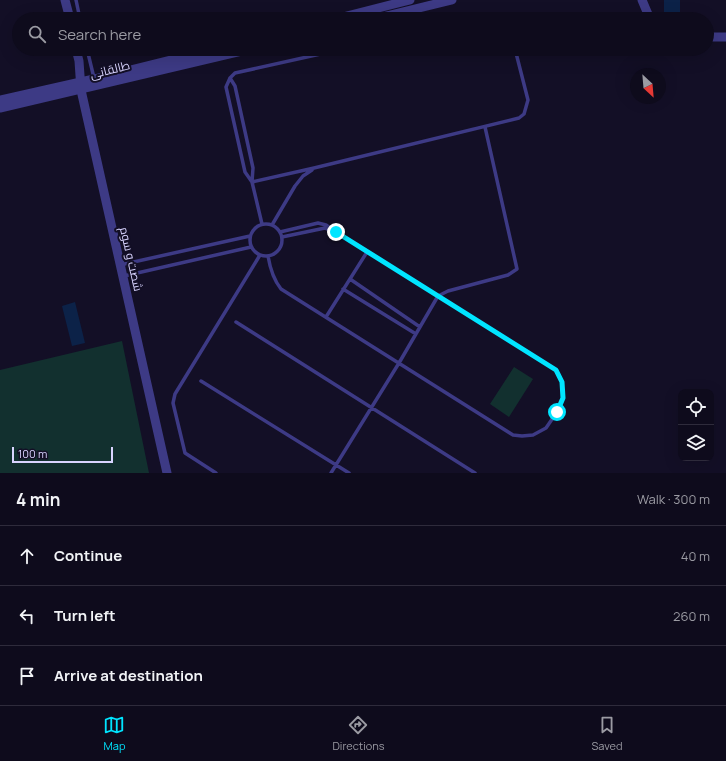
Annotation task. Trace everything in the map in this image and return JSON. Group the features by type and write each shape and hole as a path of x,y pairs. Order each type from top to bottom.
{"street":[{"path":"65,0 68,12"},
{"path":"363,12 410,0"},
{"path":"403,12 452,0"},
{"path":"642,0 647,12"},
{"path":"714,37 726,37"},
{"name":"شصت و سوم","path":"78,56 80,86 167,473"},
{"name":"طالقانی","path":"0,108 80,86 94,79 188,56"},
{"name":"طالقانی","path":"0,100 80,86 218,56"}],"lane":[{"path":"76,0 79,12"},
{"path":"89,56 94,79"},
{"path":"252,182 245,172 226,87 230,78 235,73 312,56"},
{"path":"252,182 519,118 524,114 528,100 517,56"},
{"path":"230,78 235,86 253,168 252,182 262,224"},
{"path":"331,473 438,296 448,291 508,276 517,269 484,127"},
{"path":"272,225 295,186 303,176 314,168"},
{"path":"268,256 270,268 281,289 512,435 533,435 546,428 557,412 563,398 562,382 556,370 326,225 318,223 280,232"},
{"path":"262,224 272,225 280,232 282,237 280,248 271,255 260,255 251,247 249,239 250,236 253,229 257,226 262,224"},
{"path":"282,237 325,228 336,232"},
{"path":"120,265 250,236"},
{"path":"123,276 251,247"},
{"path":"326,317 367,252"},
{"path":"216,473 185,453 173,403 175,394 260,255"},
{"path":"350,279 420,327"},
{"path":"343,289 416,334"},
{"path":"236,322 475,473"},
{"path":"201,381 349,473"}],"green space":[{"path":"122,341 149,473 0,473 0,370"},
{"path":"514,367 533,379 509,417 490,404"}],"water":[{"path":"664,0 680,0 680,12 664,12"},
{"path":"75,302 85,343 72,346 62,306"}],"route":[{"path":"336,232 556,370 562,382 563,398 557,412"}]}
